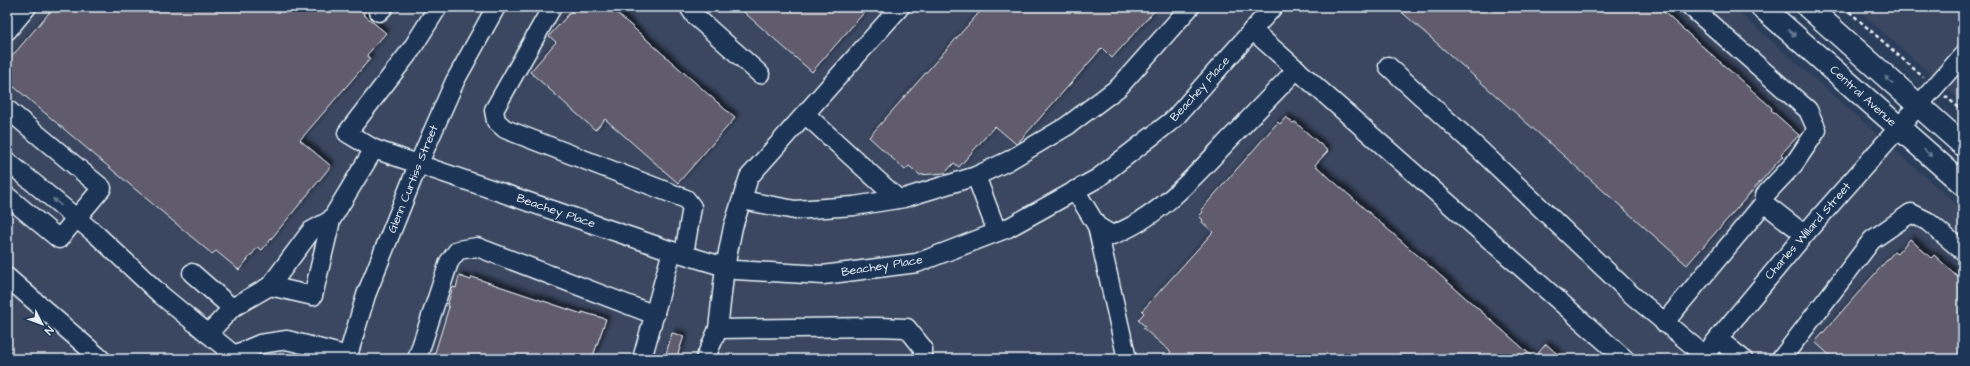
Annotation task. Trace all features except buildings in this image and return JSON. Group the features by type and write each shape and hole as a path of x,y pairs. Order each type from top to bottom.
{"main road":[{"name":"Central Avenue","path":"1762,7 1963,184"},
{"path":"1808,7 1963,145"}],"street":[{"path":"7,31 27,7"},
{"name":"Beachey Place","path":"438,7 411,50 347,133 374,149 418,165 678,253 735,270 822,275 917,263 996,232 1098,178 1174,119 1273,7"},
{"name":"Glenn Curtiss Street","path":"348,358 366,295 418,165 455,80 496,7"},
{"path":"552,7 494,110 496,121 505,129 686,199 692,207 678,253 655,315 642,359"},
{"path":"688,7 695,16 760,74"},
{"path":"706,359 718,329 725,267 733,227 749,177 900,7"},
{"path":"742,200 795,210 854,206 898,199 976,176 1008,161 1067,126 1119,87 1190,7"},
{"path":"1664,323 1764,203 1765,195 1794,164 1817,130 1808,110 1691,7"},
{"path":"1252,30 1625,359"},
{"name":"Charles Willard Street","path":"1703,357 1804,234 1963,55"},
{"path":"1388,66 1480,150 1632,295 1703,357"},
{"path":"1097,226 1112,235 1127,229 1152,212 1188,182 1297,69"},
{"path":"7,109 102,188 59,239 7,196"},
{"path":"805,114 898,199"},
{"path":"270,286 313,296 330,220 374,149"},
{"path":"7,161 98,236 161,295 234,358 260,344 287,340 348,358"},
{"path":"976,176 996,232"},
{"path":"1075,190 1097,226 1127,359"},
{"path":"1764,203 1804,234"},
{"path":"1781,359 1872,240 1911,213 1927,221 1963,251"},
{"path":"208,334 232,308 270,286 310,231 330,220"},
{"path":"417,359 449,262 458,250 477,247 655,315"},
{"path":"192,273 232,308"},
{"path":"7,277 101,359"},
{"path":"718,329 907,328 923,348 923,359"},
{"path":"1718,339 1743,359"}],"path":[{"path":"1844,7 1925,78"},
{"path":"1947,97 1963,111"}],"shaded area":[{"path":"7,7 1733,7 1963,210 1963,359 7,359"},
{"path":"1855,7 1963,7 1963,103"}]}
